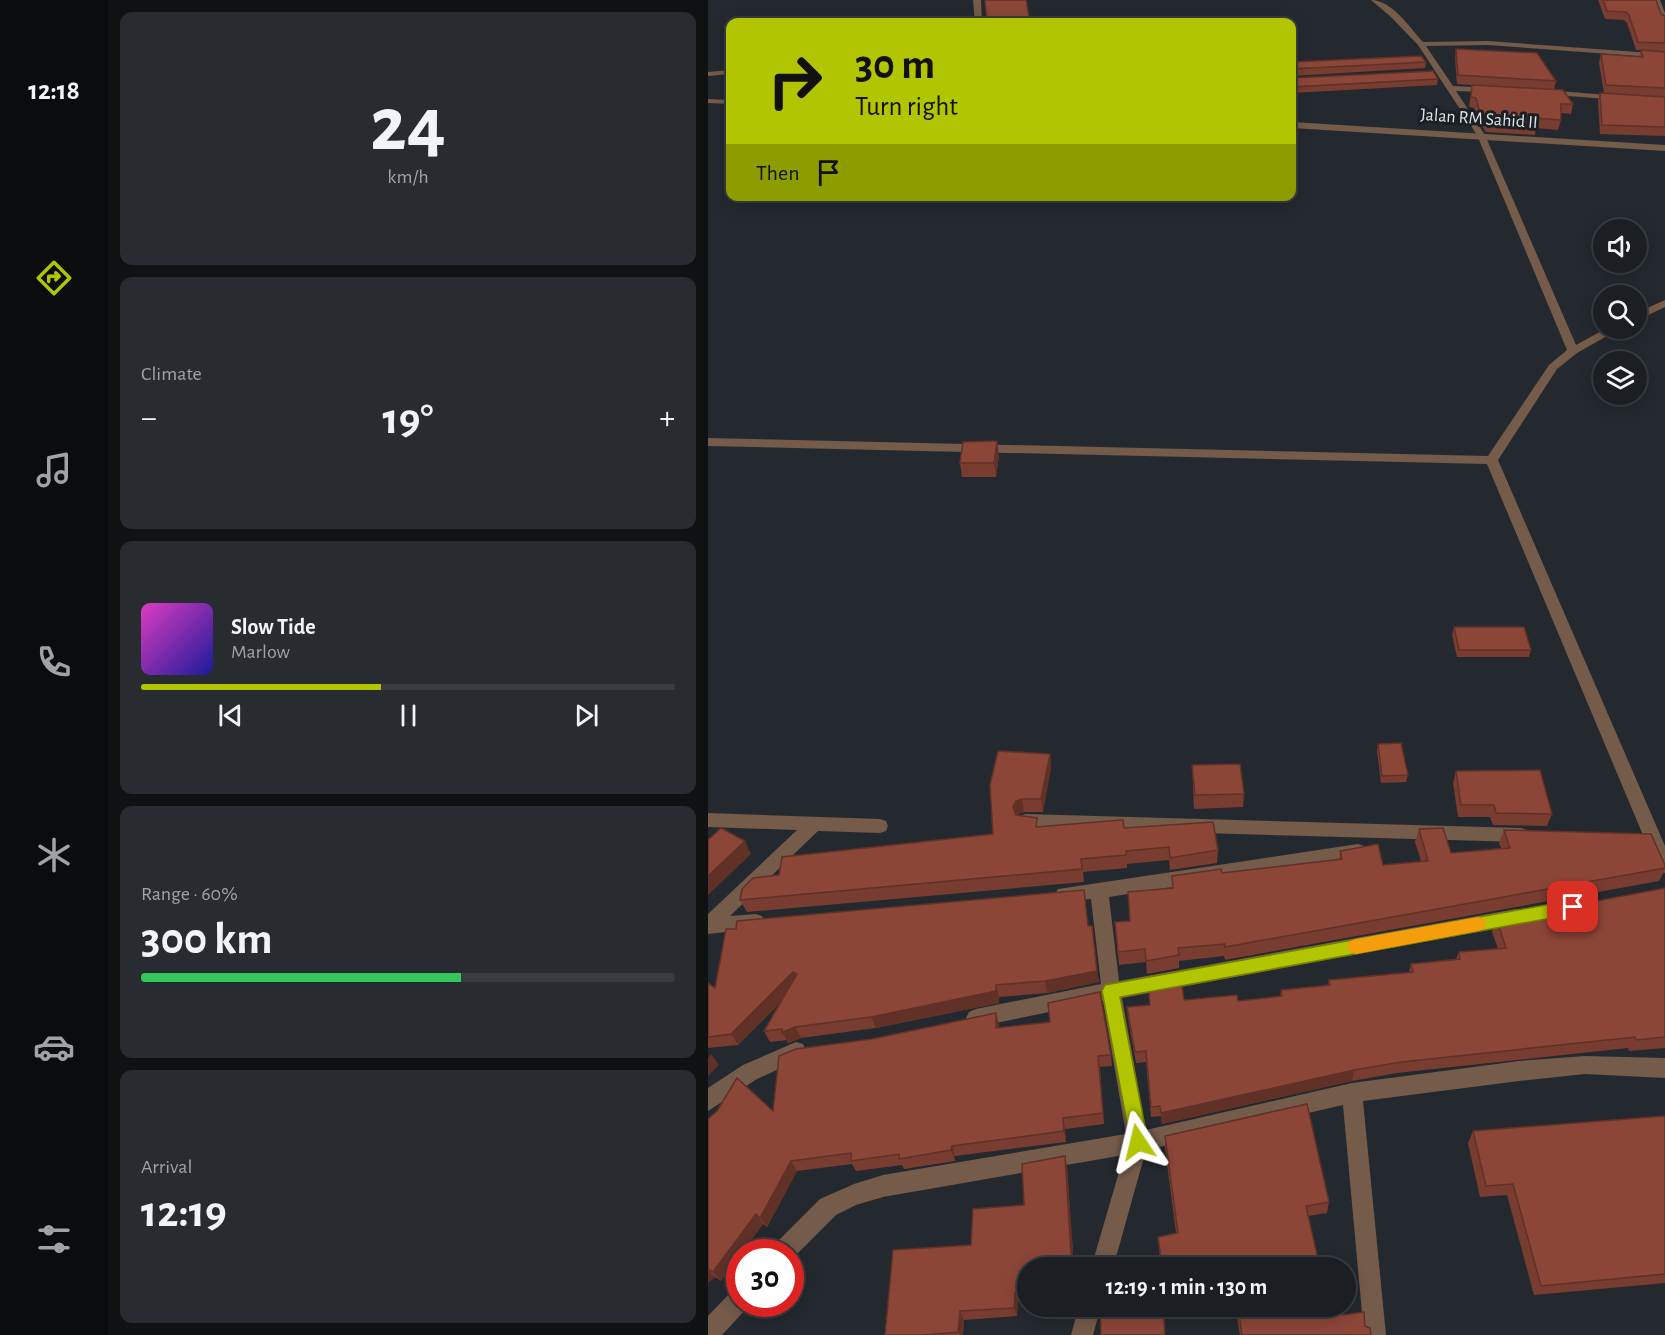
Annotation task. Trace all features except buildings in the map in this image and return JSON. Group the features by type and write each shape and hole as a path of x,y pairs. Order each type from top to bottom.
{"street":[{"path":"977,0 979,18"},
{"path":"1376,0 1394,15 1421,44 1480,135 1573,351"},
{"path":"1656,0 1665,21"},
{"path":"1421,44 1488,43 1665,56"},
{"path":"708,74 726,72"},
{"path":"1428,73 1440,72"},
{"path":"1450,88 1505,90"},
{"path":"1539,92 1630,98"},
{"path":"708,101 726,102"},
{"name":"Jalan RM Sahid II","path":"1296,125 1665,148"},
{"path":"1647,312 1665,303"},
{"path":"1492,460 1553,367 1573,351 1595,339"},
{"path":"708,442 1492,460"},
{"path":"1492,460 1665,866"},
{"path":"708,820 880,826"},
{"path":"1025,821 1535,835"},
{"path":"708,926 814,824"},
{"path":"1630,838 1653,838"},
{"path":"1052,895 1099,891 1369,850"},
{"path":"1099,891 1111,991 1138,1142 1105,1257"},
{"path":"954,1023 1111,991 1535,914"},
{"path":"708,926 768,921"},
{"path":"708,1101 727,1085 765,1064 801,1049 812,1048"},
{"path":"796,1239 828,1208 873,1189 1138,1142 1352,1093 1519,1071 1585,1065 1665,1068"},
{"path":"1352,1093 1375,1335"},
{"path":"708,1333 726,1314"},
{"path":"1082,1335 1087,1317"}],"slow traffic":[{"path":"1356,946 1478,924"}],"route":[{"path":"1138,1142 1111,991 1573,907"}]}
